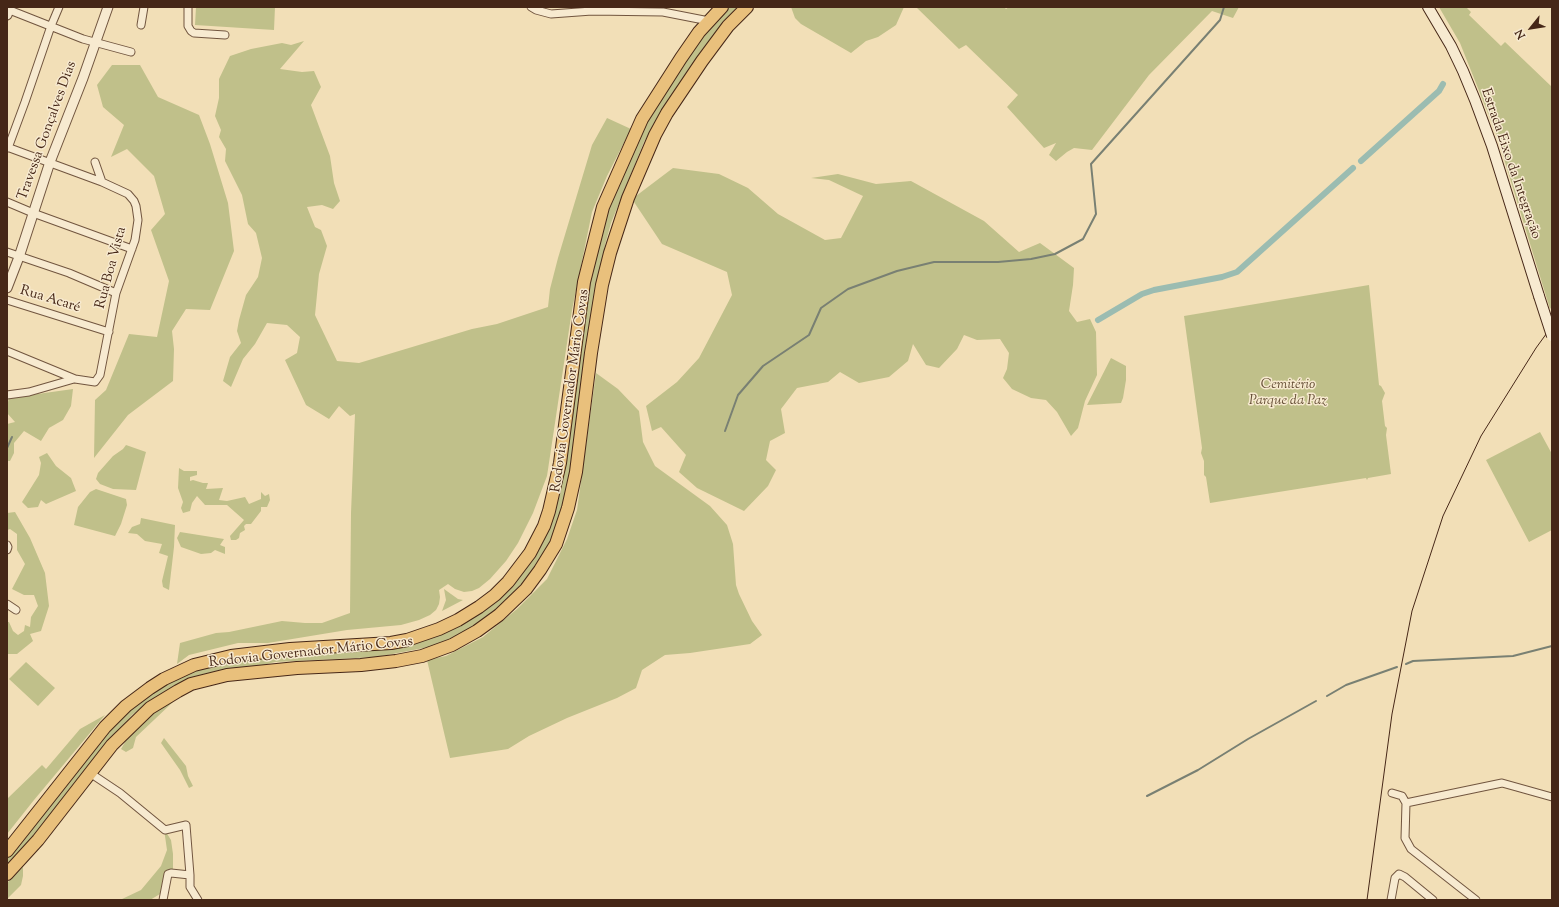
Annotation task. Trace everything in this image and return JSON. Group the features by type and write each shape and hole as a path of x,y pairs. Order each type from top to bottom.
{"highway":[{"name":"Rodovia Governador Mário Covas","path":"7,874 38,840 112,745 140,717 165,698 191,684 213,678 297,668 361,665 422,656 452,645 477,632 499,615 526,590 556,544 568,508 576,472 591,353 602,285 610,253 628,198 655,135 667,113 728,26 747,7"},
{"name":"Rodovia Governador Mário Covas","path":"7,851 105,727 126,706 164,679 194,666 231,656 290,649 379,644 407,640 439,629 458,620 479,607 508,582 530,553 544,526 549,511 560,463 584,282 603,207 642,119 681,58 718,8"}],"main road":[{"name":"Estrada Eixo da Integração","path":"1428,7 1451,46 1475,100 1492,146 1552,336"}],"street":[{"path":"7,147 25,102 59,7"},
{"name":"Travessa Gonçalves Dias","path":"7,288 19,257 50,162 83,78 108,7"},
{"path":"141,25 144,7"},
{"path":"188,7 188,26 191,31 194,33 226,35"},
{"path":"531,7 551,14 592,11 663,12 709,21"},
{"path":"8,10 96,42 132,52"},
{"name":"Rua Boa Vista","path":"7,147 102,182 128,194 134,201 138,220 136,234 116,292 100,375 95,382 75,379"},
{"path":"95,162 102,182"},
{"path":"7,202 132,249"},
{"path":"7,252 69,273 116,292"},
{"name":"Rua Acaré","path":"7,300 109,332"},
{"path":"7,351 75,379"},
{"path":"7,395 29,392 75,379"},
{"path":"7,545 7,550"},
{"path":"7,604 16,610"},
{"path":"90,773 120,793 165,830 186,825 190,887 198,900"},
{"path":"1406,803 1502,783 1552,797"},
{"path":"1392,793 1402,796 1406,803 1405,838 1411,849 1476,900"},
{"path":"163,900 168,874 190,875"},
{"path":"1391,900 1393,883 1398,874 1405,877 1433,900"}],"green space":[{"path":"196,7 275,7 274,30 195,25"},
{"path":"729,7 739,7 720,27 701,51 665,104 644,142 611,223 605,245 568,491 552,541 532,577 488,617 470,629 434,646 377,657 275,662 164,692 132,715 7,868 7,855 123,714 173,678 232,658 391,646 492,601 548,527 586,300 602,231 611,203 655,105 707,31"},
{"path":"791,7 904,7 896,25 878,37 866,41 851,53 801,24 795,18"},
{"path":"916,7 1004,7 1006,9 1009,7 1239,7 1233,18 1212,11 1149,75 1092,150 1074,148 1056,161 1049,155 1056,143 1044,148 1007,107 1018,95 966,45 959,49"},
{"path":"1439,7 1466,7 1471,12 1469,15 1501,46 1505,42 1552,87 1552,306 1550,309 1497,136 1460,43"},
{"path":"304,41 280,69 302,72 314,71 321,87 311,105 330,156 334,183 340,201 333,209 322,205 307,207 315,227 321,230 327,246 319,274 315,315 337,361 359,363 472,329 497,324 548,307 550,289 558,258 592,145 607,118 631,129 607,176 592,212 572,310 547,476 533,513 518,543 506,561 490,579 479,588 464,592 455,589 448,584 439,590 439,604 436,610 430,615 419,620 401,625 347,630 268,643 238,643 189,655 177,664 180,643 216,633 229,632 282,621 322,623 350,613 351,513 355,414 350,416 339,406 329,419 306,405 285,360 297,353 300,337 287,325 267,323 255,344 243,359 231,387 223,381 230,357 241,343 237,331 239,320 246,295 258,277 262,258 256,233 248,224 242,195 225,161 226,149 219,137 221,130 215,116 219,98 219,79 230,56 251,49 282,43 291,45"},
{"path":"112,65 140,65 158,97 199,115 210,144 228,203 234,251 210,310 186,309 172,331 174,349 173,381 128,415 94,458 95,400 106,390 129,334 157,337 169,281 151,230 165,214 154,176 127,149 111,157 124,125 103,107 97,85"},
{"path":"673,168 719,174 748,188 778,214 825,240 841,238 863,196 829,180 811,178 838,174 876,184 911,181 984,221 1019,252 1040,243 1074,268 1069,311 1077,322 1090,319 1096,332 1097,375 1085,401 1078,428 1071,436 1057,412 1046,400 1031,398 1012,389 1003,378 1007,369 1009,353 1000,339 977,340 964,335 957,349 939,368 926,365 913,344 908,361 889,377 859,383 840,372 828,382 797,388 781,409 785,433 770,441 766,460 776,470 768,486 744,511 697,488 679,472 686,455 661,427 652,431 646,406 677,382 699,358 732,295 727,272 662,244 632,199"},
{"name":"Cemitério Parque da Paz","path":"1369,285 1379,385 1385,393 1382,401 1385,426 1387,428 1386,435 1391,474 1368,478 1367,480 1366,478 1210,503 1206,477 1204,475 1204,461 1201,453 1202,448 1184,316"},
{"path":"1111,358 1126,366 1126,380 1121,403 1087,405"},
{"path":"596,373 618,389 639,411 643,442 655,466 710,506 727,525 733,544 736,585 752,621 762,635 750,644 690,653 665,655 642,670 636,688 617,698 567,718 529,736 508,749 450,758 427,660 446,656 483,637 517,609 547,579 567,539 577,510"},
{"path":"73,389 71,406 63,420 49,428 41,441 24,431 14,443 14,453 10,461 7,461 7,424 15,422 7,413 9,398"},
{"path":"1540,432 1552,454 1552,530 1529,542 1486,460"},
{"path":"126,445 146,452 136,490 113,489 100,484 96,479 98,473 113,456"},
{"path":"47,453 56,466 71,478 76,491 46,504 41,500 38,507 28,508 22,502 39,475 41,463 39,457"},
{"path":"179,468 184,471 197,471 197,475 190,477 190,481 193,480 208,483 206,489 223,488 219,500 227,501 245,497 249,504 261,499 261,492 265,496 269,494 270,500 267,507 261,507 261,511 251,524 246,524 244,526 245,530 240,533 239,538 236,540 231,540 230,536 244,520 227,505 205,505 197,496 192,503 190,511 183,513 181,508 183,502 178,488"},
{"path":"96,489 126,499 127,505 121,524 115,536 74,525 78,507 90,492"},
{"path":"15,512 30,538 45,573 49,606 41,631 30,634 33,641 17,654 7,654 7,622 9,622 13,631 18,635 24,631 25,625 30,627 31,617 38,606 34,595 24,595 12,589 25,564 17,550 17,534 10,529 7,530 7,513"},
{"path":"141,518 175,525 169,590 163,587 162,581 168,556 159,553 162,544 145,541 137,534 128,533 132,527 140,524"},
{"path":"180,532 224,539 220,545 225,547 225,554 215,550 211,553 201,554 181,547 177,538"},
{"path":"444,589 458,599 463,600 442,611 446,600"},
{"path":"26,662 55,688 38,706 9,679"},
{"path":"174,701 136,737 133,748 126,752 121,749 132,730 160,708"},
{"path":"105,715 7,834 7,799 42,765 46,769 80,729"},
{"path":"164,738 186,766 188,776 193,786 189,788 180,770 161,743"},
{"path":"164,829 171,840 173,871 160,894 150,900 120,900 141,890 161,866 167,850"},
{"path":"23,867 21,885 7,899 7,883"}],"waterway":[{"path":"725,431 738,395 763,366 809,335 821,308 848,289 897,271 934,262 998,262 1031,259 1055,254 1083,239 1096,214 1091,164 1220,20 1224,7"},
{"path":"1361,161 1439,91 1443,84"},
{"path":"1098,320 1142,294 1154,290 1222,277 1237,272 1353,168"},
{"path":"7,448 12,437"},
{"path":"1406,664 1413,661 1513,656 1552,646"},
{"path":"1327,696 1346,685 1397,667"},
{"path":"1147,796 1198,770 1248,739 1316,701"}],"tram line":[{"path":"1367,900 1392,714 1412,611 1443,516 1481,436 1536,348 1552,326"}]}
